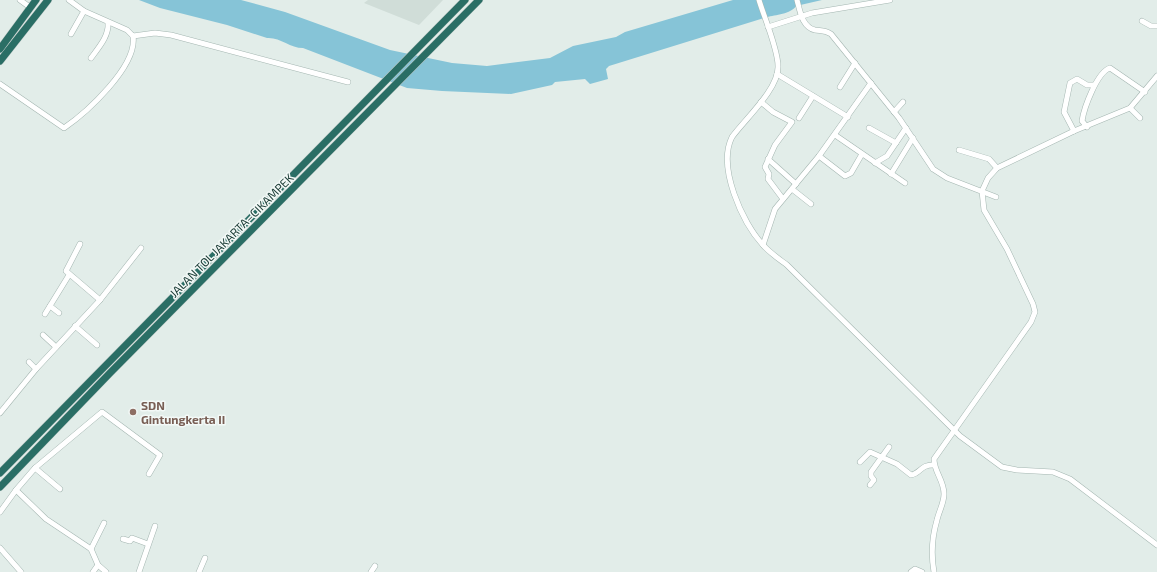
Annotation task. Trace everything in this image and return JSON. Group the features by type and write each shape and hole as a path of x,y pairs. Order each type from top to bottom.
{"highway":[{"path":"0,49 36,0"},
{"path":"0,61 48,0"},
{"name":"JALAN TOL JAKARTA–CIKAMPEK","path":"0,473 465,0"},
{"name":"JALAN TOL JAKARTA–CIKAMPEK","path":"0,487 109,374 479,0"}],"street":[{"path":"20,0 30,8"},
{"path":"70,0 84,11 108,23 127,30 133,36"},
{"path":"759,0 778,64 777,74 761,102 732,137 729,144 726,161 736,198 751,228 763,245 787,265 960,436 1002,466 1017,470 1053,472 1070,479 1157,545"},
{"path":"797,0 802,17 807,25 812,29 824,30 831,34 894,112 933,169 941,176 996,197"},
{"path":"768,27 843,7 890,0"},
{"path":"71,34 84,11"},
{"path":"1142,21 1151,26 1157,26"},
{"path":"91,58 106,36 108,23"},
{"path":"133,36 156,33 171,35 348,82"},
{"path":"0,84 64,128 83,115 95,101 107,91 128,59 133,36"},
{"path":"840,86 855,63"},
{"path":"1087,127 1082,118 1094,86 1104,72 1110,68 1145,92"},
{"path":"777,74 848,118"},
{"path":"934,572 932,549 934,532 944,495 943,483 934,465 937,454 1031,322 1035,312 1033,304 1007,250 984,210 982,191 988,178 997,168 1074,131 1087,127 1130,108 1157,76"},
{"path":"1074,131 1064,112 1070,84 1077,79 1088,85 1094,86"},
{"path":"763,245 775,209 848,118 871,83"},
{"path":"800,118 813,96"},
{"path":"761,102 773,112 792,122 775,145 765,167 769,174 768,179 783,199"},
{"path":"894,112 904,102"},
{"path":"1130,108 1140,118"},
{"path":"869,128 896,143"},
{"path":"875,163 887,156 906,128"},
{"path":"835,135 905,183"},
{"path":"891,174 913,138"},
{"path":"959,150 989,159 997,168"},
{"path":"819,156 845,176 851,173 862,154"},
{"path":"768,159 796,184"},
{"path":"792,189 810,204"},
{"path":"80,244 66,268 69,275 100,300"},
{"path":"0,412 36,369 100,300 141,248"},
{"path":"45,314 69,275"},
{"path":"50,306 59,313"},
{"path":"75,326 97,345"},
{"path":"43,335 56,347"},
{"path":"29,362 36,369"},
{"path":"0,512 35,468 102,412 160,455 149,474"},
{"path":"870,485 874,480 871,472 889,447"},
{"path":"860,462 870,452 882,456 897,464 911,475 917,474 923,467 934,465"},
{"path":"35,468 60,489"},
{"path":"16,490 46,519 91,549 98,564 106,572"},
{"path":"91,549 104,523"},
{"path":"138,572 155,526"},
{"path":"123,539 130,541 132,538 148,544"},
{"path":"0,548 21,572"},
{"path":"199,572 205,558"},
{"path":"93,572 98,564"},
{"path":"371,572 375,566"},
{"path":"911,572 915,569 922,572"}],"shaded area":[{"path":"368,0 443,0 419,25 364,3"}],"water":[{"path":"139,0 241,0 285,12 390,50 452,63 487,66 550,58 573,46 616,37 625,32 733,0 822,0 796,6 790,11 778,15 767,17 609,66 606,69 608,79 590,84 585,79 555,82 552,85 511,94 407,88 276,39 267,38 227,25 160,8"}],"place":[{"name":"SDN Gintungkerta II","path":"133,412"}]}
